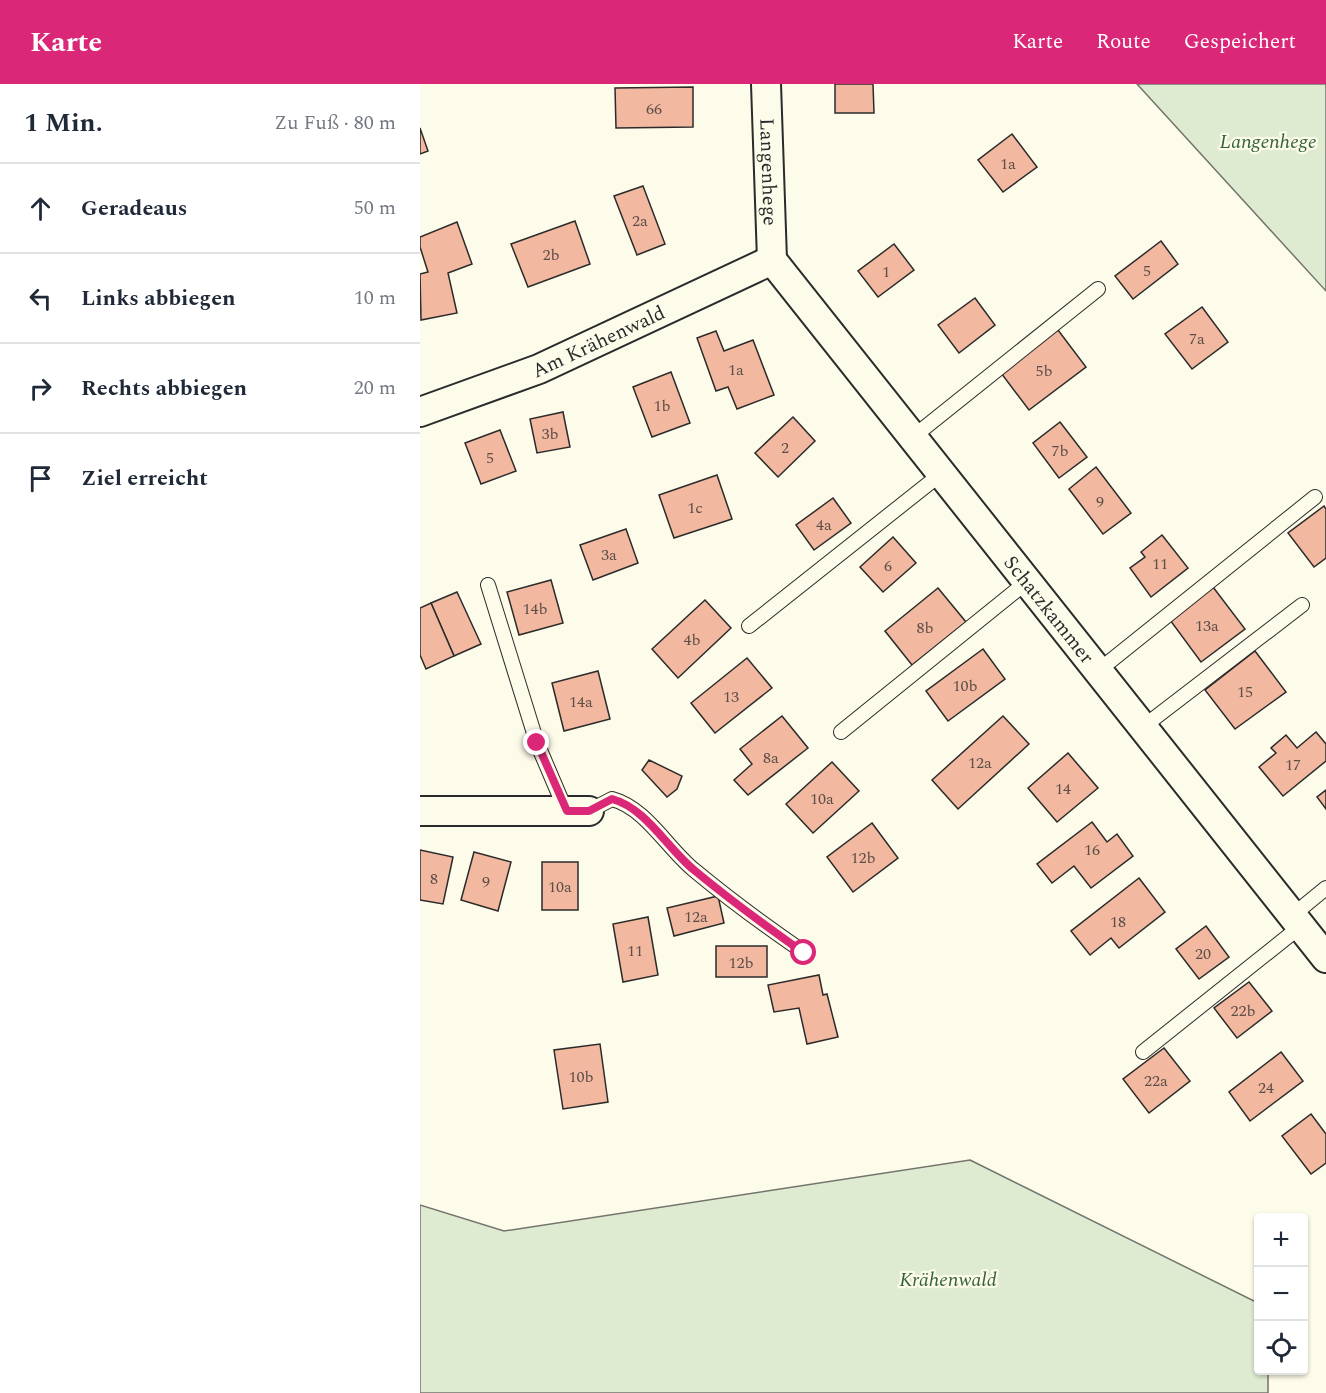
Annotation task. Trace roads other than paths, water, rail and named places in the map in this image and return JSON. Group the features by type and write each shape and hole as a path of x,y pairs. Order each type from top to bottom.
{"street":[{"name":"Langenhege","path":"766,84 772,260"},
{"name":"Am Krähenwald","path":"420,412 539,369 772,260"},
{"name":"Schatzkammer","path":"772,260 1326,958"},
{"path":"420,811 578,811"}],"lane":[{"path":"913,437 1098,289"},
{"path":"749,626 942,473"},
{"path":"1098,671 1314,497"},
{"path":"841,732 1028,581"},
{"path":"488,585 537,743 578,811 612,799 624,802 642,815 662,841 692,869 804,953"},
{"path":"1143,727 1302,605"},
{"path":"1143,1052 1297,921 1326,888"}],"park label":[{"name":"Krähenwald","path":"948,1279"}]}
